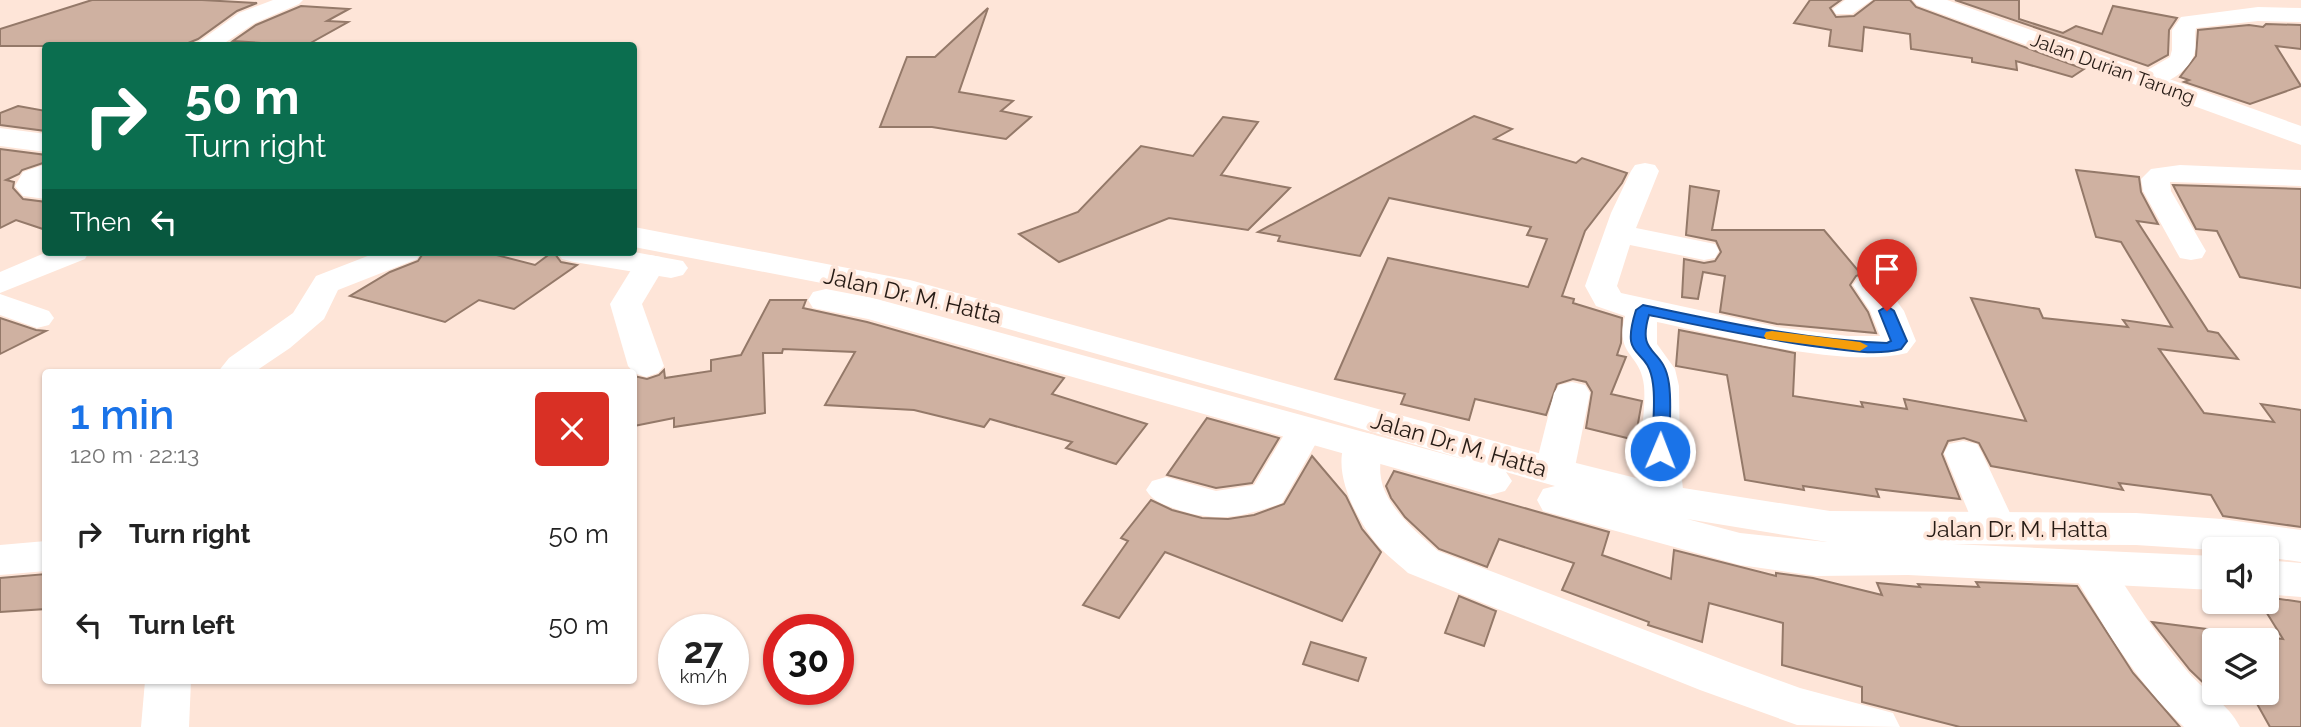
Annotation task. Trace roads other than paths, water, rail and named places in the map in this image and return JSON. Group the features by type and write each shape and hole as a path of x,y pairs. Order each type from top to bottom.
{"main road":[{"name":"Jalan Durian Tarung","path":"1925,0 2301,136"},
{"path":"0,137 42,143"},
{"path":"0,156 42,161"},
{"name":"Jalan Dr. M. Hatta","path":"642,250 873,309 1304,431 1362,444 1740,549 1816,559 1909,558 2202,572"},
{"name":"Jalan Dr. M. Hatta","path":"642,250 898,287 1315,402 1554,472 1664,499 1830,527 2136,529 2222,535 2301,546"},
{"path":"2279,578 2301,580"}],"street":[{"path":"210,42 247,18 292,0"},
{"path":"2148,80 2180,62 2185,41 2183,30 2189,22 2258,14 2301,15"},
{"path":"1645,171 1618,234 1601,286 1608,299 1643,310 1799,340 1848,346 1895,346 1899,341 1887,311 1869,285"},
{"path":"2191,251 2157,191 2155,179 2161,175 2180,173 2301,178"},
{"path":"42,174 33,178 29,186 33,190 42,190"},
{"path":"1618,234 1704,251"},
{"path":"642,250 626,304 646,366"},
{"path":"0,283 64,256"},
{"path":"238,369 299,325 315,310 319,290 327,284 397,256"},
{"path":"0,304 37,318"},
{"path":"1643,310 1636,333 1639,348 1656,362 1661,385 1660,473 1664,499"},
{"path":"1554,472 1572,393"},
{"path":"1166,490 1205,506 1241,504 1268,494 1304,431"},
{"path":"1362,444 1361,480 1387,529 1423,562 1797,706 1876,727"},
{"path":"1963,453 1996,528"},
{"path":"0,560 42,556"},
{"path":"2090,566 2147,656 2174,689 2216,727"},
{"path":"165,727 168,684"}]}
